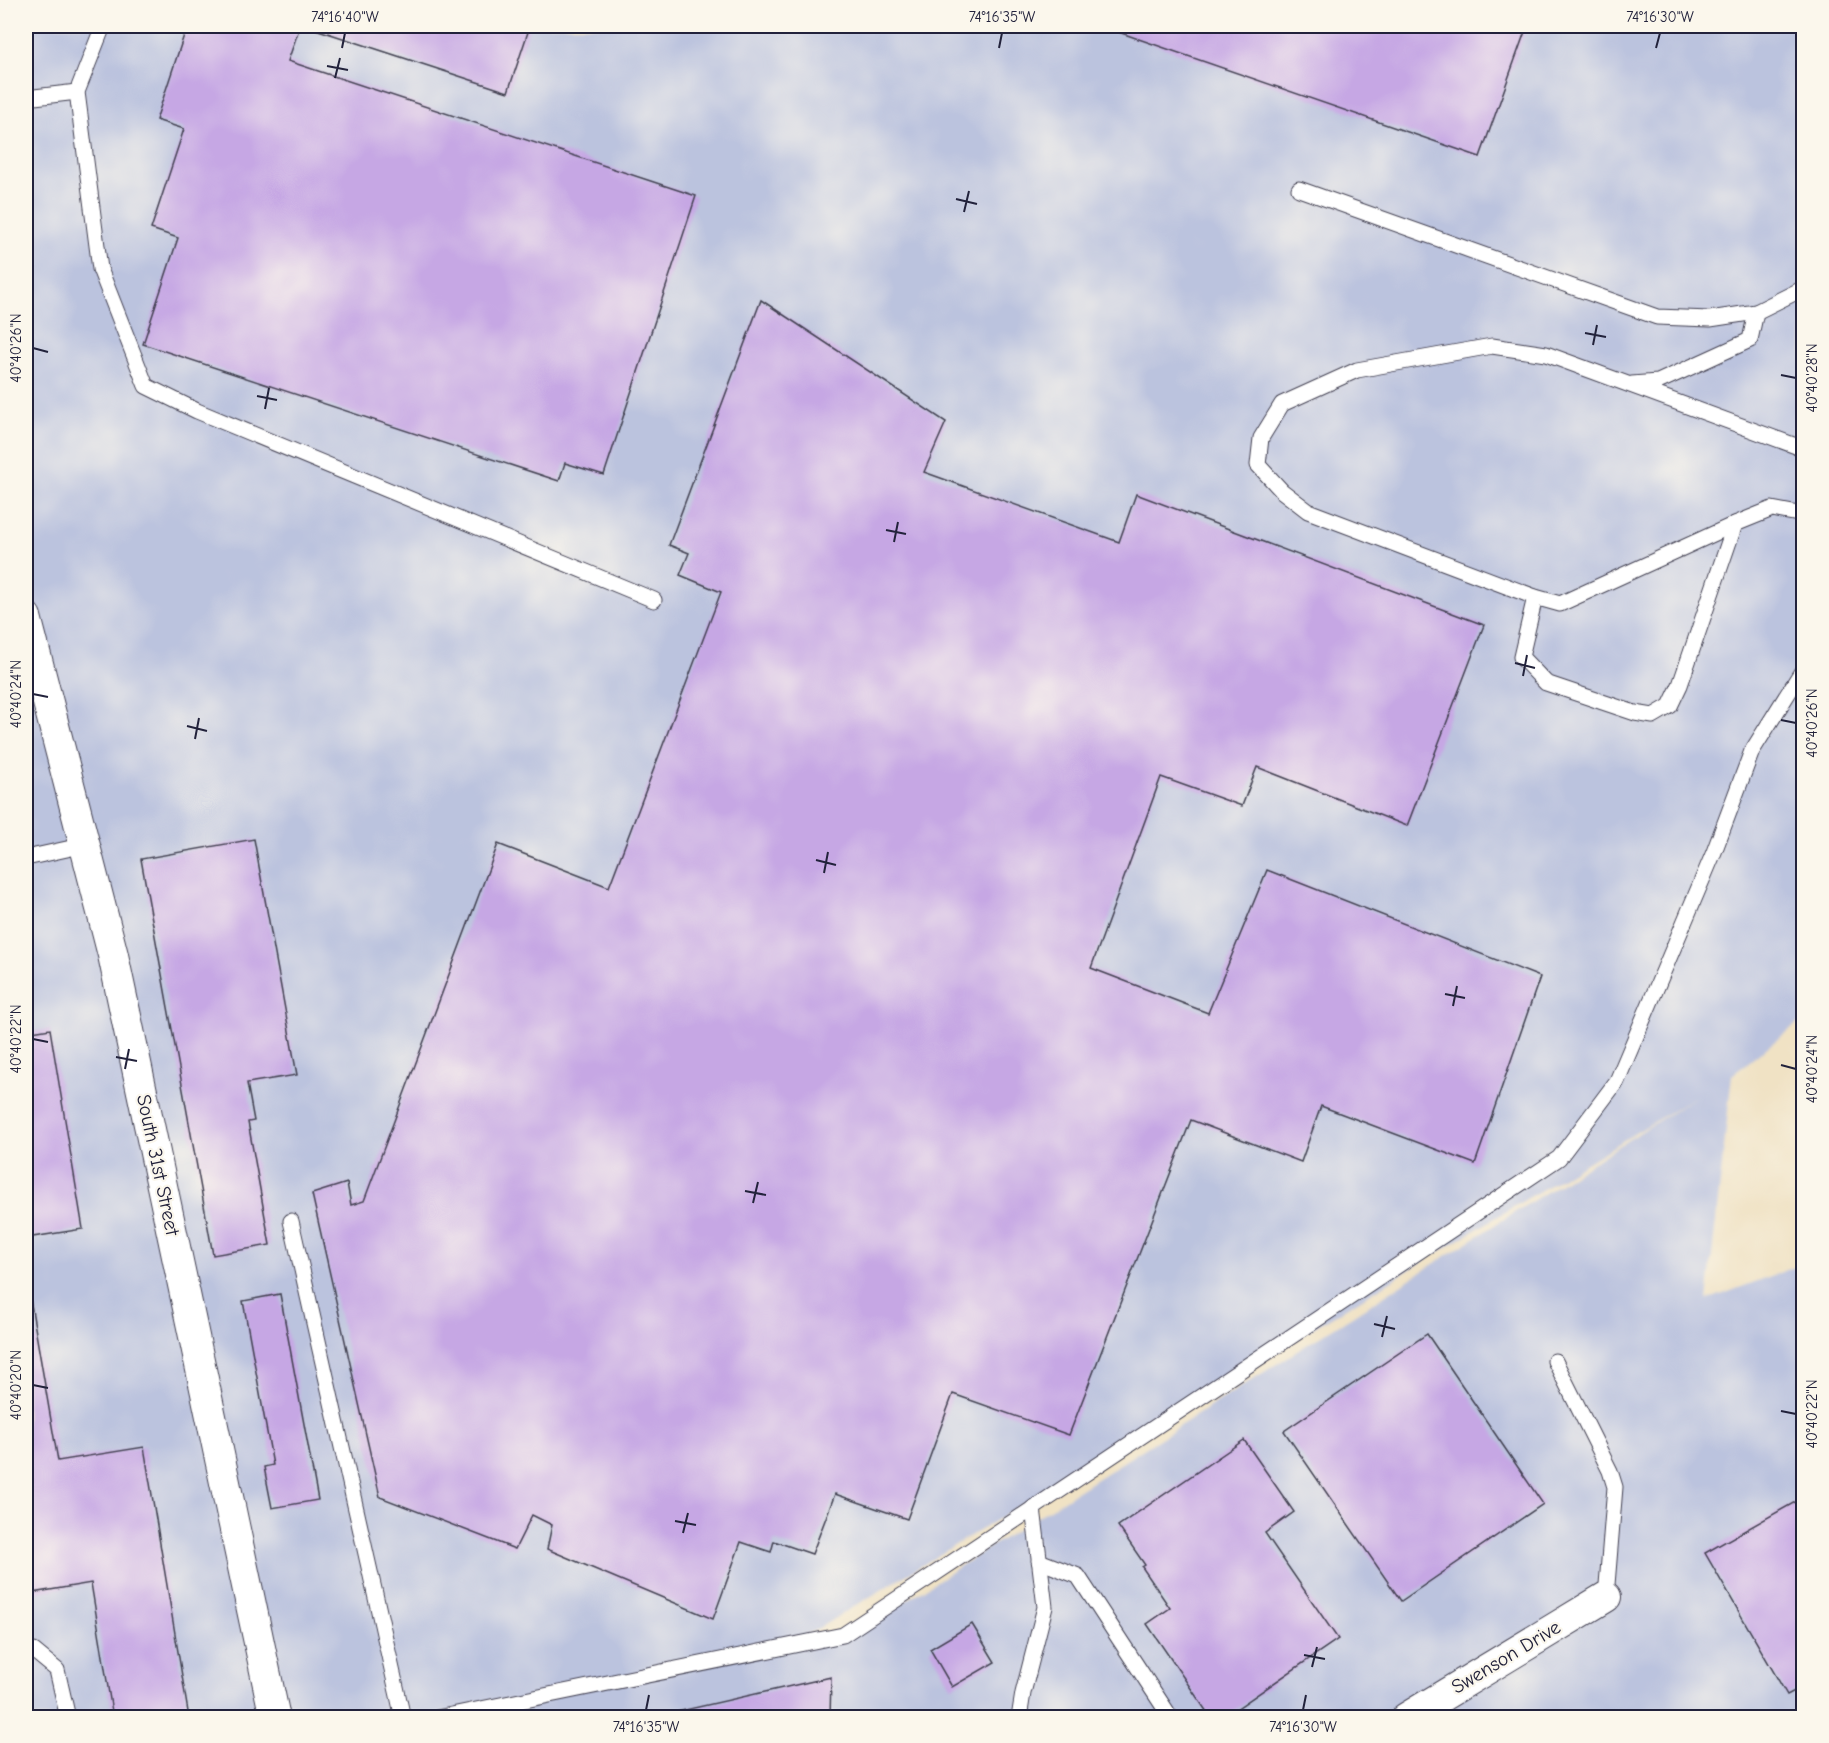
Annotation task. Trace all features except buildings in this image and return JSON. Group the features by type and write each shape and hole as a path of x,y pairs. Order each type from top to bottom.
{"street":[{"name":"South 31st Street","path":"26,617 113,955 275,1718"},
{"name":"Swenson Drive","path":"1406,1718 1606,1597"}],"lane":[{"path":"103,26 76,92 100,269 146,386 197,411 654,600"},
{"path":"26,98 76,92"},
{"path":"1299,189 1657,318 1710,319 1756,312 1803,288"},
{"path":"1626,385 1658,382 1750,340 1756,312"},
{"path":"1803,449 1546,354 1492,346 1357,370 1282,404 1261,438 1258,465 1282,491 1308,511 1535,597 1560,604 1772,509 1803,515"},
{"path":"1535,597 1521,657 1546,683 1653,716 1670,706 1680,685 1735,524"},
{"path":"437,1718 843,1635 1559,1158 1617,1081 1714,852 1752,751 1803,668"},
{"path":"26,858 85,845"},
{"path":"291,1221 403,1718"},
{"path":"1555,1361 1616,1487 1606,1597"},
{"path":"1019,1718 1023,1693 1045,1607 1033,1508"},
{"path":"1039,1561 1078,1576 1171,1718"},
{"path":"26,1653 34,1652 57,1670 68,1718"}],"shaded area":[{"path":"26,26 1803,26 1803,1019 1732,1075 1707,1300 1803,1264 1803,1717 26,1718","holes":["1700,1094 863,1628 804,1637"]}]}
